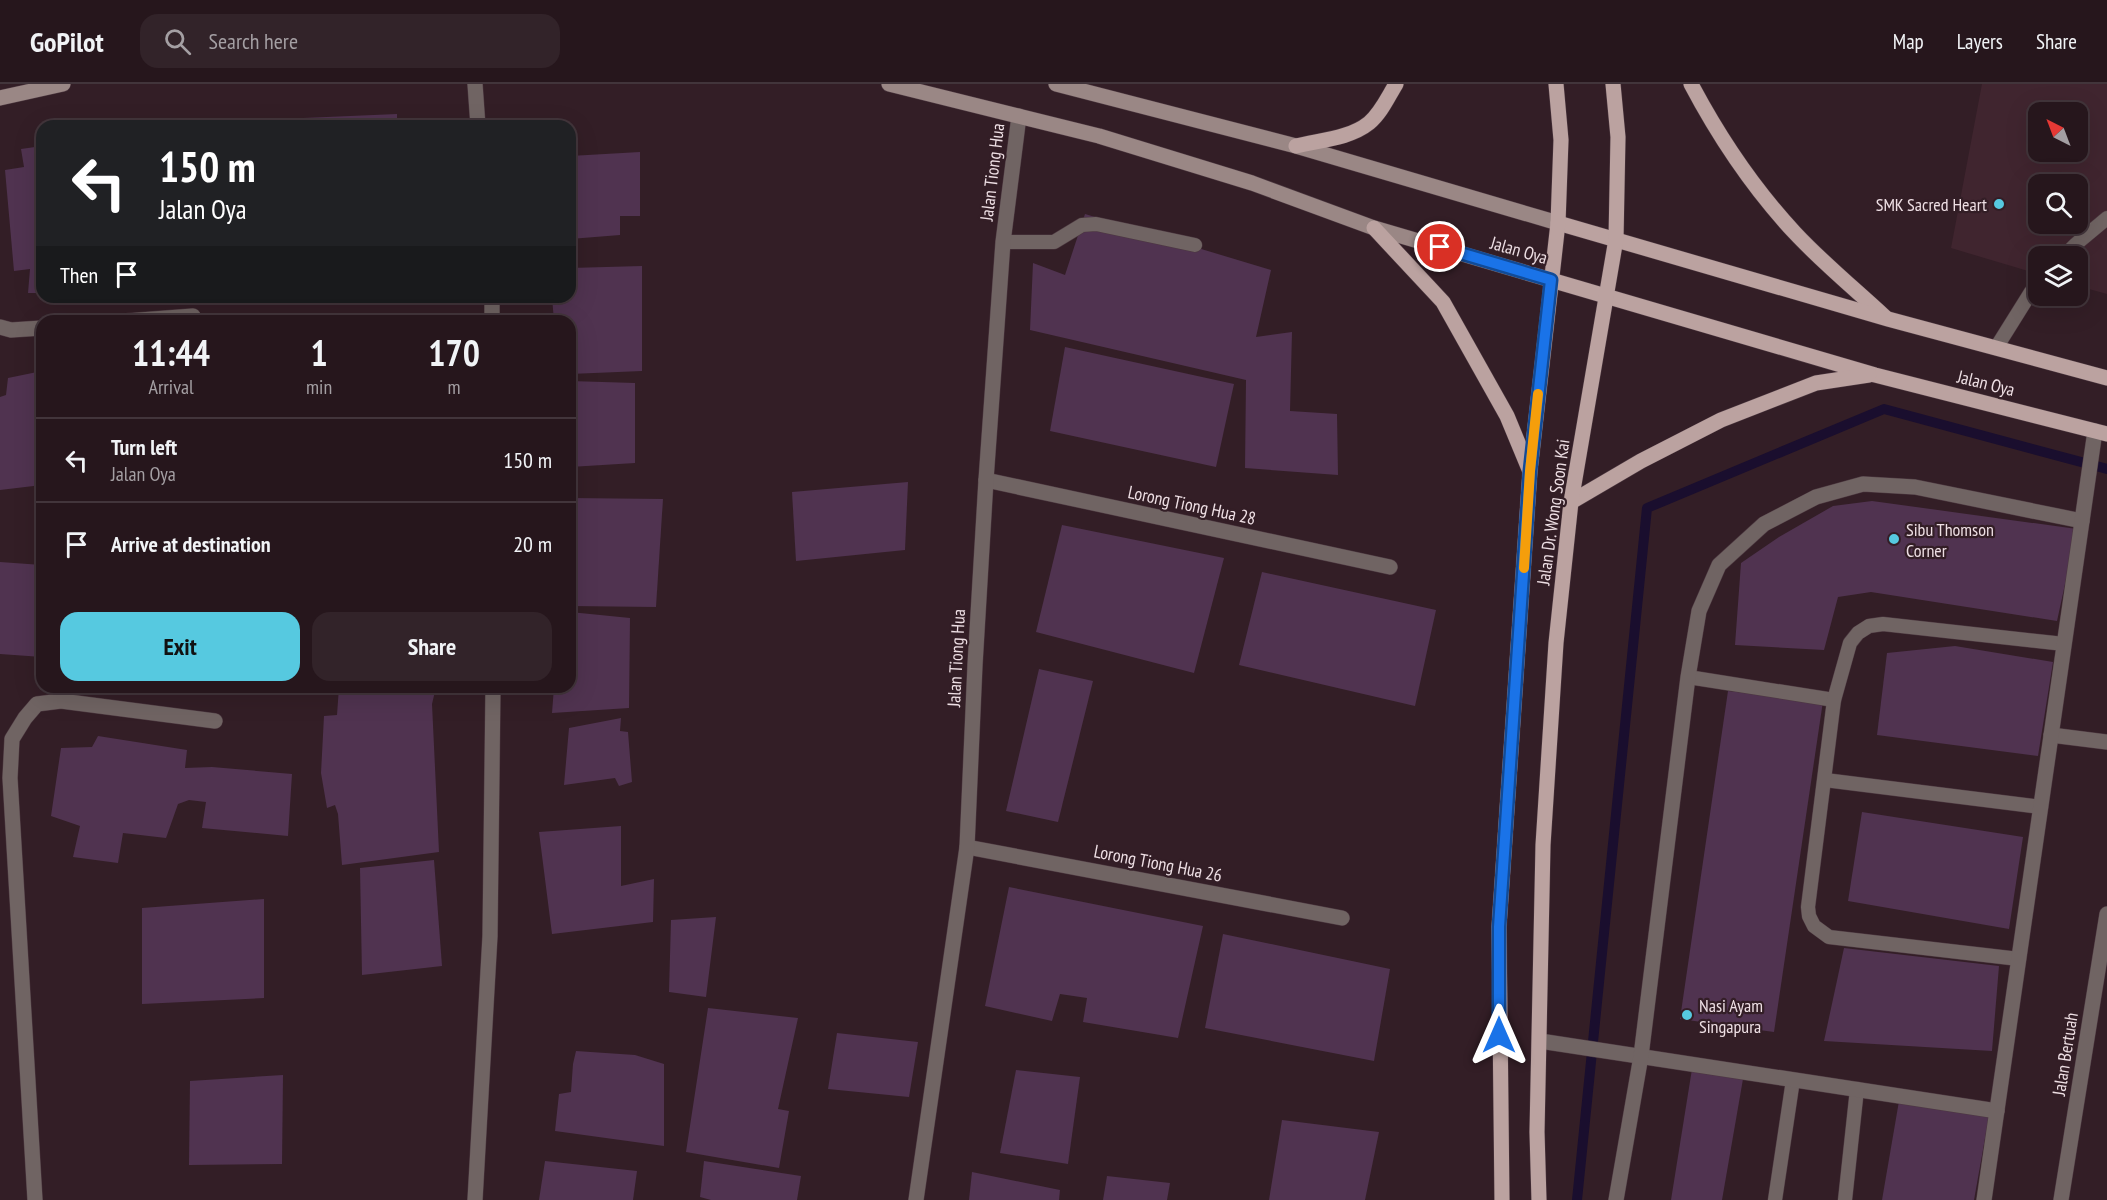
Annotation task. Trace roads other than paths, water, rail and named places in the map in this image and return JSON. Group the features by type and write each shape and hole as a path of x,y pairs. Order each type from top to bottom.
{"main road":[{"path":"0,98 63,84"},
{"name":"Jalan Oya","path":"889,84 1099,136 1252,183 1374,228 1875,375 2101,433"},
{"name":"Jalan Oya","path":"1056,84 1296,146 1888,320 2107,378"},
{"path":"1296,146 1354,133 1370,122 1382,108 1396,84"},
{"name":"Jalan Dr. Wong Soon Kai","path":"1502,1200 1499,927 1530,471 1558,223 1561,140 1556,84"},
{"name":"Jalan Dr. Wong Soon Kai","path":"1539,1200 1537,1132 1543,845 1556,643 1572,502 1616,239 1618,137 1613,84"},
{"path":"1690,84 1708,118 1752,181 1796,234 1888,320"},
{"path":"1374,228 1443,302 1507,416 1530,471"},
{"path":"1572,502 1641,461 1720,420 1815,383 1875,375"}],"street":[{"path":"475,84 478,120"},
{"name":"Jalan Tiong Hua","path":"916,1200 967,847 986,480 1003,242 1019,116"},
{"path":"0,327 10,330 36,328"},
{"path":"1984,1200 2092,455 2101,433"},
{"name":"Lorong Tiong Hua 28","path":"986,480 1390,567"},
{"path":"1616,1200 1641,1056 1688,677 1699,611 1719,565 1764,524 1816,497 1863,483 1915,487 2082,521"},
{"path":"475,1200 490,936 493,693"},
{"path":"35,1200 10,778 12,739 25,718 38,704 61,701 215,721"},
{"path":"2051,735 2107,742"},
{"name":"Lorong Tiong Hua 26","path":"967,847 1342,918"},
{"name":"Jalan Bertuah","path":"2061,1200 2107,914"},
{"path":"1540,1041 1997,1111"}],"lane":[{"path":"2074,246 2107,218"},
{"path":"1003,242 1054,242 1082,225 1096,224 1195,245"},
{"path":"1996,348 2028,297"},
{"path":"2019,958 1829,937 1814,926 1809,916 1809,887 1834,700 1850,643 1858,633 1869,626 1883,624 2064,644"},
{"path":"1688,677 1834,700"},
{"path":"1825,780 2041,807"},
{"path":"1775,1200 1793,1080"},
{"path":"1845,1200 1857,1089"}],"waterway":[{"path":"1577,1200 1647,508 1884,409 2107,469"}],"place":[{"name":"SMK Sacred Heart","path":"1999,204"},
{"name":"Sibu Thomson Corner","path":"1894,539"},
{"name":"Nasi Ayam Singapura","path":"1687,1015"}]}
